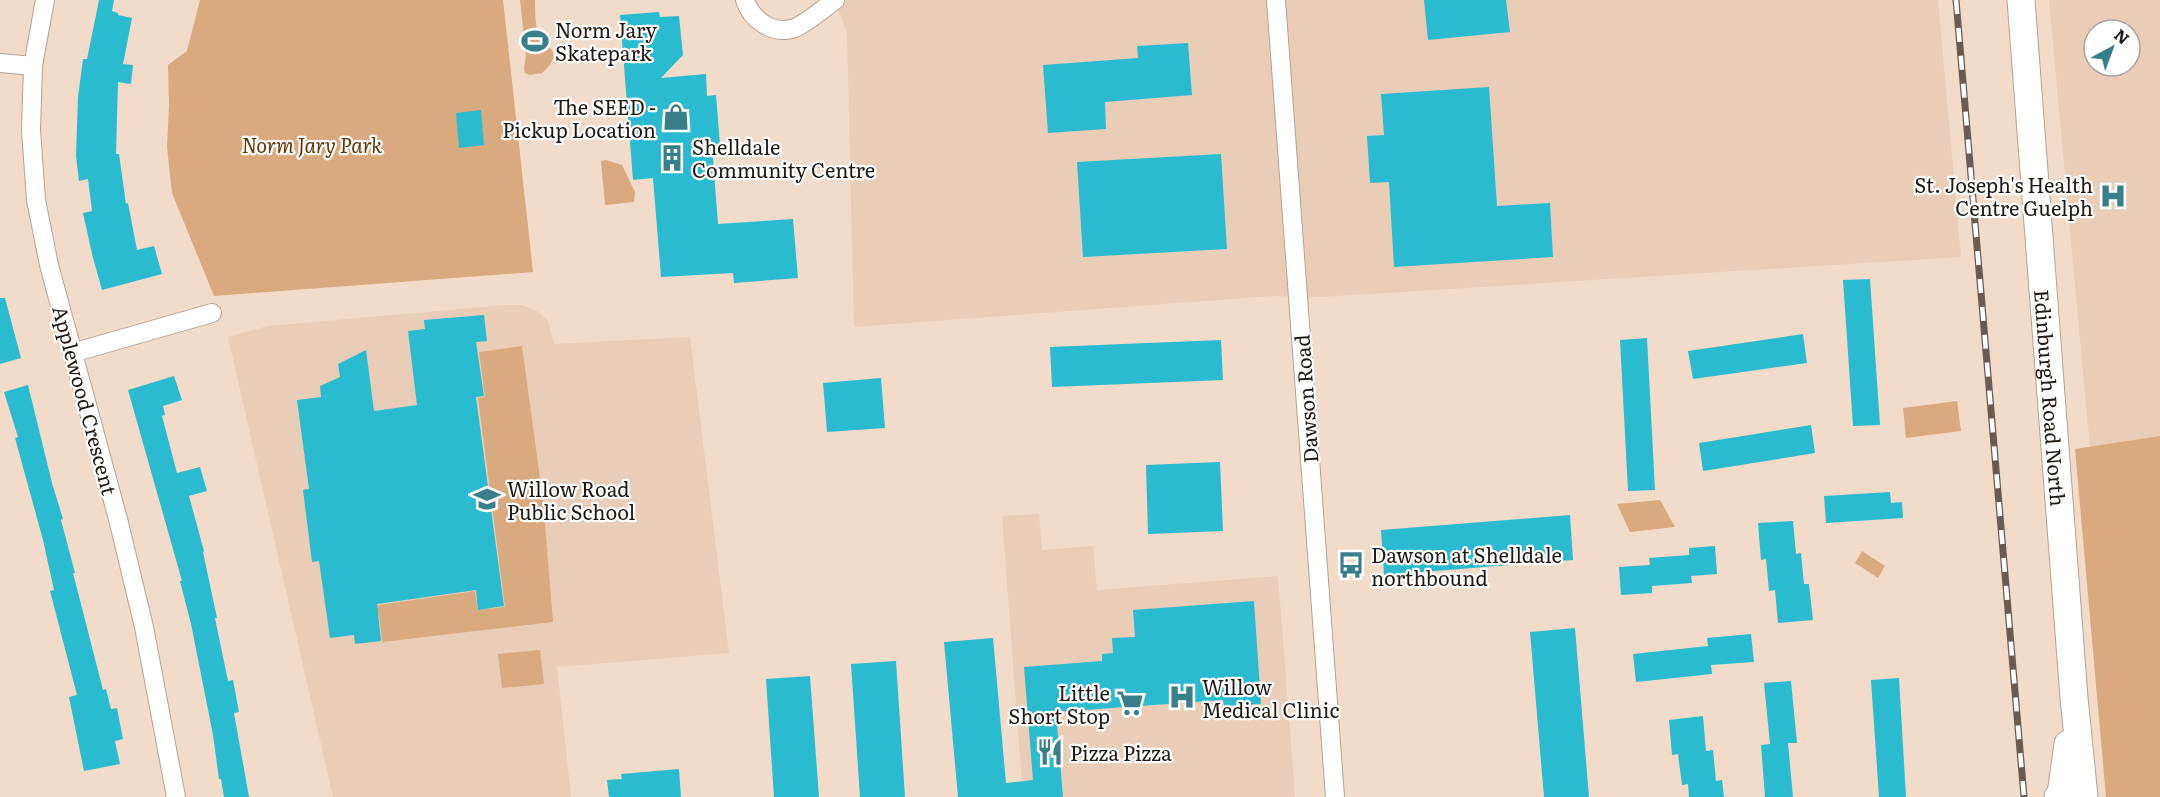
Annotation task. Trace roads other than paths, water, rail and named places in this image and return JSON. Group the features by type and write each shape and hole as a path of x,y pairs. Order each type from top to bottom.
{"main road":[{"name":"Edinburgh Road North","path":"2021,0 2074,698 2084,797"},
{"path":"2058,797 2061,794 2074,698"}],"street":[{"name":"Applewood Crescent","path":"45,0 33,66 31,130 36,200 49,265 118,519 144,627 176,797"},
{"path":"745,0 749,12 758,21 768,27 780,29 793,29 836,0"},
{"name":"Dawson Road","path":"1276,0 1335,797"},
{"path":"0,63 33,66"},
{"path":"72,353 212,313"}],"railway":[{"path":"1956,0 2024,797"}],"place":[{"name":"Norm Jary Skatepark","path":"535,41"},
{"name":"The SEED - Pickup Location","path":"676,117"},
{"name":"Shelldale Community Centre","path":"672,158"},
{"name":"St. Joseph's Health Centre Guelph","path":"2113,196"},
{"name":"Willow Road Public School","path":"487,499"},
{"name":"Dawson at Shelldale northbound","path":"1351,565"},
{"name":"Willow Medical Clinic","path":"1182,697"},
{"name":"Little Short Stop","path":"1130,703"},
{"name":"Pizza Pizza","path":"1050,752"}],"park label":[{"name":"Norm Jary Park","path":"312,144"}]}
